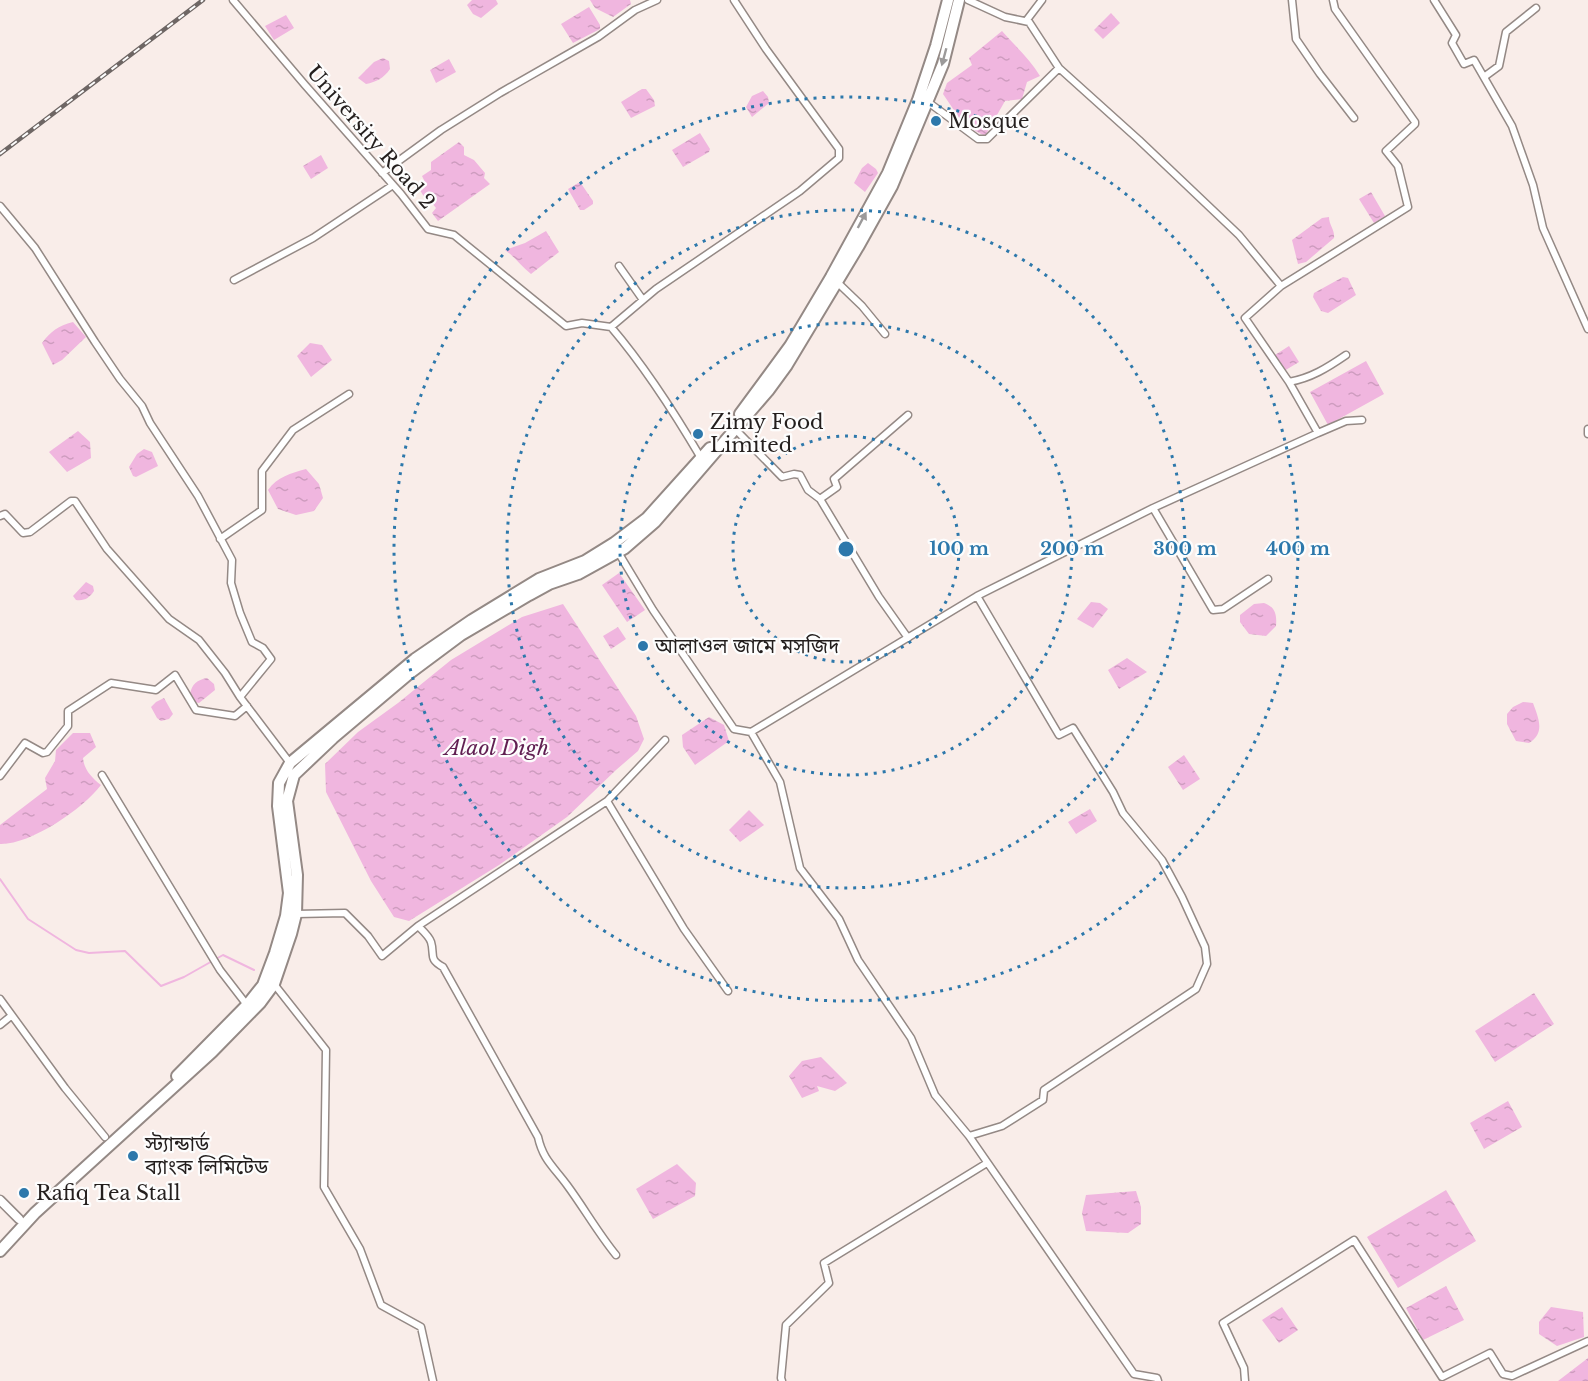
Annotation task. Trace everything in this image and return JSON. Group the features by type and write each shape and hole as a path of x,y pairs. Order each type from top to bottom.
{"highway":[{"path":"0,1243 19,1219 162,1089 247,1005 263,985 286,916 289,893 278,806 279,783 290,763 415,659 472,620 539,579 585,561 647,518 731,427 790,346 882,183 918,100 948,0"},
{"path":"0,1251 35,1214 212,1052 260,1003 274,984 296,914 297,875 287,801 294,775 333,738 410,673 461,635 549,584 578,574 618,552 655,522 768,391 787,365 892,186 943,64 959,0"}],"main road":[{"path":"0,1200 19,1219"}],"street":[{"name":"University Road 2","path":"233,0 393,185 428,229 454,235 566,326 582,323 611,327"},
{"path":"382,173 441,130 598,37 635,10 657,0"},
{"path":"701,458 672,407 611,327 643,300 718,245 800,191 839,158 839,149 766,49 734,0"},
{"path":"968,0 1005,17 1026,21 1031,25 1059,68 1239,235 1281,286"},
{"path":"1026,21 1042,0"},
{"path":"1292,0 1296,39 1354,118"},
{"path":"1318,433 1288,382 1245,318 1281,286 1408,207 1398,166 1386,151 1415,124 1335,9 1334,0"},
{"path":"1434,0 1456,35 1452,43 1464,64 1474,60 1512,126 1533,185 1543,228 1586,318 1588,329"},
{"path":"1484,77 1499,66 1506,32 1536,8"},
{"path":"928,102 978,139 987,139 1059,68"},
{"path":"234,280 313,238 393,185"},
{"path":"0,206 35,248 120,379 142,406 150,423 198,496 232,560 231,583 240,613 252,642 263,648 272,659 240,697"},
{"path":"619,266 643,300"},
{"path":"837,282 862,306 885,334"},
{"path":"1288,382 1306,379 1346,356"},
{"path":"220,539 262,510 262,471 293,430 349,394"},
{"path":"820,499 837,487 834,478 908,415"},
{"path":"618,552 653,610 734,729 751,732 976,596 1153,508 1346,421 1362,420"},
{"path":"735,429 782,477 794,474 800,476 808,490 820,499 879,597 908,638"},
{"path":"1588,429 1588,434"},
{"path":"0,516 5,514 24,533 30,532 71,501 75,501 107,549 169,619 199,640 290,763"},
{"path":"1153,508 1213,610 1224,609 1268,579"},
{"path":"969,1136 1002,1126 1043,1100 1044,1090 1196,989 1208,964 1205,947 1162,860 1123,813 1113,792 1073,728 1059,735 976,596"},
{"path":"0,776 25,743 43,753 47,752 68,726 68,711 111,683 156,690 175,675 196,710 235,716 247,706"},
{"path":"751,732 780,782 800,868 839,919 858,960 911,1038 935,1095 969,1136 1134,1374 1157,1378 1158,1381"},
{"path":"296,914 345,913 368,936 382,956 418,926 607,801 665,740"},
{"path":"102,775 155,859 220,970 247,1005"},
{"path":"607,801 684,929 728,991"},
{"path":"418,926 431,941 431,955 436,963 443,967 538,1137 541,1153 567,1185 592,1225 616,1255"},
{"path":"274,984 326,1050 324,1187 360,1248 381,1305 421,1327 433,1381"},
{"path":"0,999 65,1088 105,1137"},
{"path":"0,1025 11,1016"},
{"path":"782,1381 786,1325 828,1283 824,1263 987,1163"},
{"path":"1245,1381 1244,1368 1223,1323 1354,1240 1442,1377 1490,1353 1503,1374 1512,1376 1588,1341"}],"water":[{"path":"472,0 496,0 498,4 481,18 473,14 467,5"},
{"path":"590,0 630,0 631,4 613,17 595,8"},
{"path":"589,7 600,29 573,43 561,24"},
{"path":"1111,13 1120,23 1103,39 1094,30"},
{"path":"286,15 294,28 274,40 265,26"},
{"path":"1002,31 1040,76 1027,82 1022,99 1005,101 985,136 964,125 943,94 947,83 972,65 969,58"},
{"path":"383,58 389,61 390,69 382,77 366,84 358,78 374,62"},
{"path":"449,59 456,72 436,83 430,70"},
{"path":"642,89 646,89 654,100 655,106 631,118 621,102"},
{"path":"763,91 769,103 752,117 746,107 752,96"},
{"path":"700,133 710,149 709,152 683,167 672,150"},
{"path":"459,142 464,147 464,155 474,160 485,173 484,178 490,184 438,221 432,213 436,208 428,198 426,200 418,187 425,182 422,176 431,170 431,162"},
{"path":"321,155 328,168 311,179 303,166"},
{"path":"868,163 878,173 865,192 854,183 862,168"},
{"path":"580,182 593,201 593,204 584,210 580,210 568,189"},
{"path":"1371,192 1385,216 1374,223 1359,199"},
{"path":"1329,217 1334,238 1306,262 1298,264 1292,240 1322,218"},
{"path":"546,231 559,252 531,274 505,250 525,243"},
{"path":"1343,277 1348,278 1356,295 1328,313 1321,311 1313,297 1314,293"},
{"path":"73,322 86,337 62,360 53,365 42,343 55,330"},
{"path":"310,343 322,345 332,360 311,377 297,356"},
{"path":"1289,346 1299,362 1284,371 1275,355"},
{"path":"1366,361 1384,394 1328,425 1310,392"},
{"path":"78,431 90,442 91,458 67,472 49,452"},
{"path":"144,449 152,452 158,466 136,477 133,476 129,467 137,454"},
{"path":"306,469 319,484 323,498 314,511 296,515 278,509 268,490 280,479"},
{"path":"619,573 645,610 627,622 602,585"},
{"path":"86,582 93,586 94,591 82,600 76,600 73,596"},
{"path":"1091,602 1100,603 1108,609 1093,628 1077,619"},
{"path":"1264,603 1274,612 1276,626 1266,636 1249,634 1240,622 1240,615 1254,604"},
{"name":"Alaol Digh","path":"563,604 636,716 644,739 638,751 567,817 499,865 409,921 394,917 371,881 326,792 325,764 358,732 451,660 522,617"},
{"path":"618,627 626,639 611,649 603,636"},
{"path":"1127,658 1147,672 1119,689 1108,670"},
{"path":"207,678 214,684 215,690 199,703 195,702 190,694 192,688 198,681"},
{"path":"164,698 173,714 169,719 161,721 151,707"},
{"path":"1523,702 1533,703 1539,725 1538,734 1529,743 1516,741 1507,724 1507,714 1513,707"},
{"path":"709,717 724,725 729,741 695,765 683,747 682,735"},
{"path":"73,733 90,733 96,747 83,758 89,773 101,785 82,804 55,824 26,839 0,844 0,825 47,789 45,778 55,761 56,750"},
{"path":"1184,755 1200,779 1183,790 1168,767"},
{"path":"1090,809 1097,821 1076,834 1068,822"},
{"path":"749,810 764,825 740,842 729,830"},
{"path":"1534,993 1554,1024 1495,1062 1475,1031"},
{"path":"821,1057 847,1083 835,1091 817,1086 819,1091 802,1098 789,1076 802,1061"},
{"path":"1508,1101 1522,1127 1484,1149 1470,1123"},
{"path":"677,1164 696,1183 695,1196 653,1219 636,1189"},
{"path":"1446,1190 1476,1241 1398,1288 1367,1237"},
{"path":"1136,1191 1141,1207 1141,1224 1128,1233 1086,1231 1082,1213 1086,1195"},
{"path":"1446,1286 1464,1320 1423,1340 1406,1308"},
{"path":"1282,1307 1298,1330 1279,1343 1262,1320"},
{"path":"1551,1307 1583,1312 1584,1337 1557,1346 1539,1334 1539,1322"},
{"path":"1588,1358 1588,1381 1558,1381"}],"waterway":[{"path":"0,879 28,919 76,950 89,953 125,951 161,986 184,977 223,955 254,970"}],"railway":[{"path":"0,154 203,0"}],"place":[{"name":"Mosque","path":"936,121"},
{"name":"Zimy Food Limited","path":"698,434"},
{"name":"আলাওল জামে মসজিদ","path":"643,646"},
{"name":"স্ট্যান্ডার্ড ব্যাংক লিমিটেড","path":"133,1156"},
{"name":"Rafiq Tea Stall","path":"24,1193"}]}
